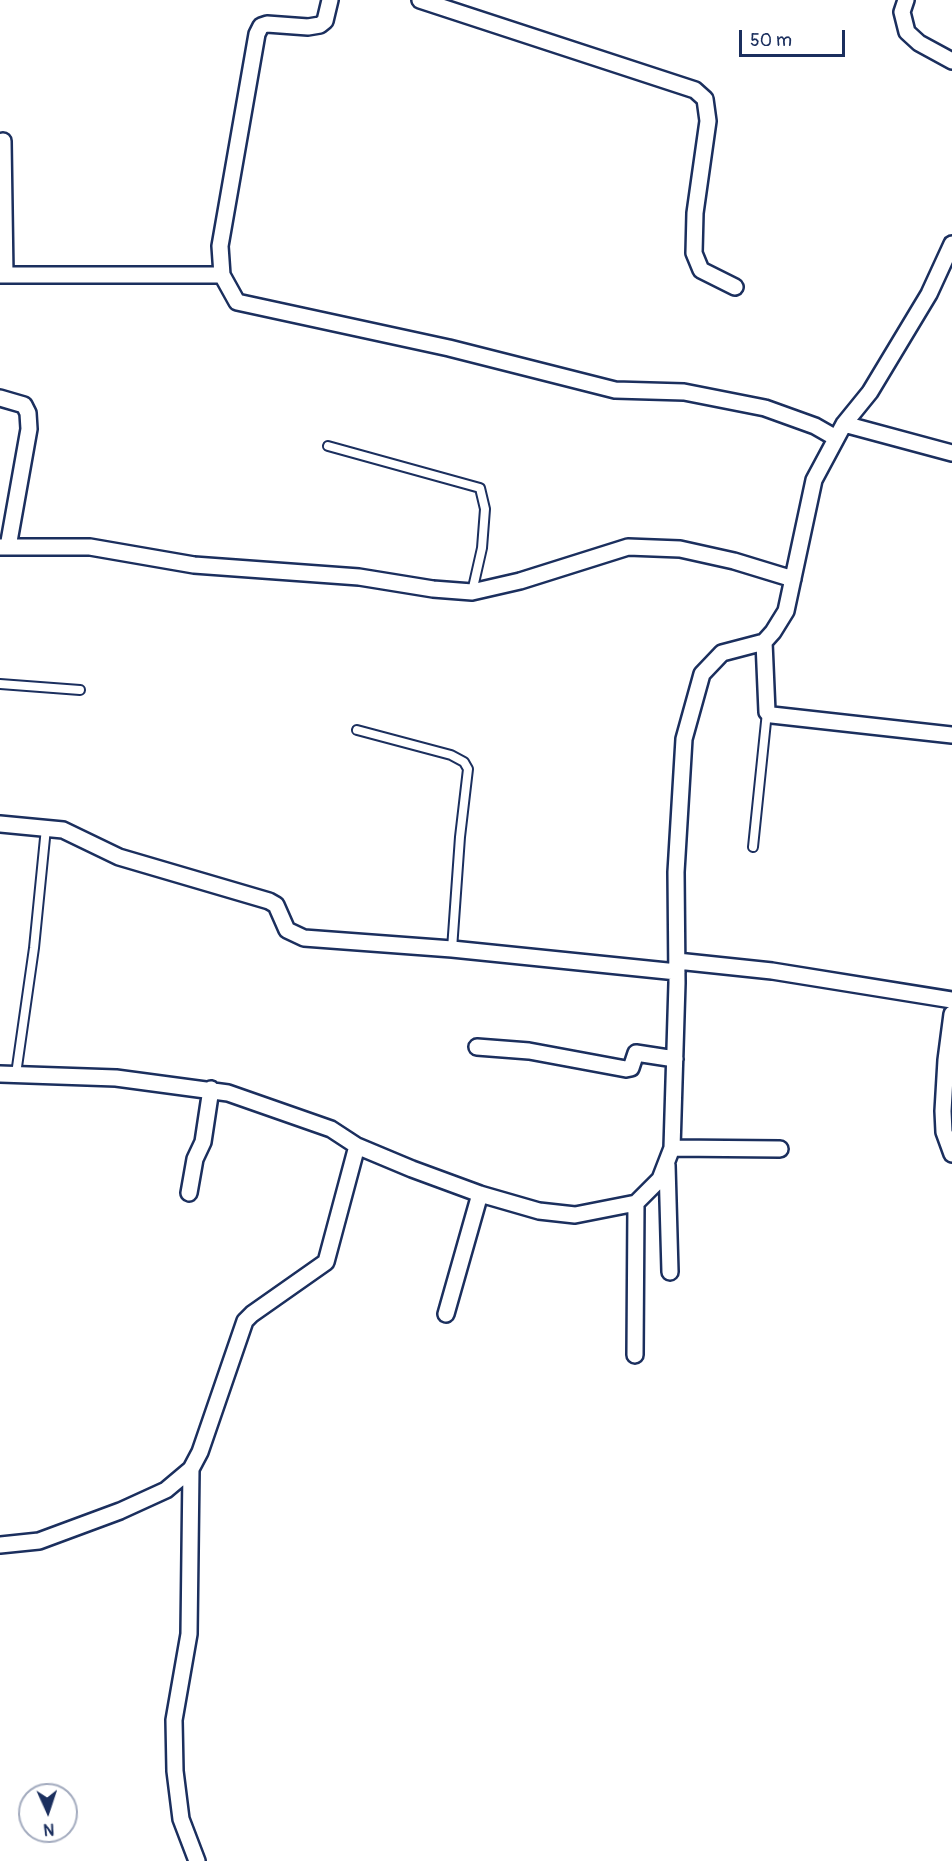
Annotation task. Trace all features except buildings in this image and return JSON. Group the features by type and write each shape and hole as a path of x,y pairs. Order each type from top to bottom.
{"street":[{"path":"330,0 325,21 320,25 308,27 267,24 261,26 257,34 220,246 222,275 237,302 449,348 615,390 684,392 765,408 815,426 836,438"},
{"path":"420,0 695,90 705,99 708,120 695,213 694,253 701,270 735,287"},
{"path":"906,0 902,12 907,32 919,44 952,61"},
{"path":"3,141 3,275 222,275"},
{"path":"670,1272 669,1155 675,1059 676,872 684,739 702,674 722,653 764,642 786,610 814,480 844,424 870,392 929,294 952,244"},
{"path":"0,398 24,405 28,413 29,429 4,547 90,548 194,565 359,577 433,589 472,592 520,581 628,547 680,549 734,561 793,579"},
{"path":"844,424 952,453"},
{"path":"764,642 767,712 780,717 952,735"},
{"path":"0,824 63,830 119,857 269,901 276,905 287,930 304,938 772,971 952,1000"},
{"path":"952,1014 943,1111 944,1132 952,1154"},
{"path":"477,1047 529,1052 626,1069 631,1068 636,1053 675,1059"},
{"path":"0,1074 116,1078 211,1089 246,1098 332,1129 357,1146 480,1194 539,1211 575,1215 636,1203 660,1179 669,1155"},
{"path":"189,1193 195,1159 203,1142 211,1089"},
{"path":"0,1545 39,1541 120,1511 166,1490 191,1469 200,1452 245,1321 326,1262 357,1146"},
{"path":"669,1155 780,1149"},
{"path":"446,1314 480,1194"},
{"path":"635,1354 636,1203"},
{"path":"191,1469 189,1634 174,1720 175,1771 181,1819 197,1861"}],"lane":[{"path":"328,446 480,488 485,509 482,548 472,592"},
{"path":"0,684 80,690"},
{"path":"753,847 767,712"},
{"path":"357,730 451,755 464,762 468,769 460,837 452,949"},
{"path":"16,1074 34,948 46,828"}]}
